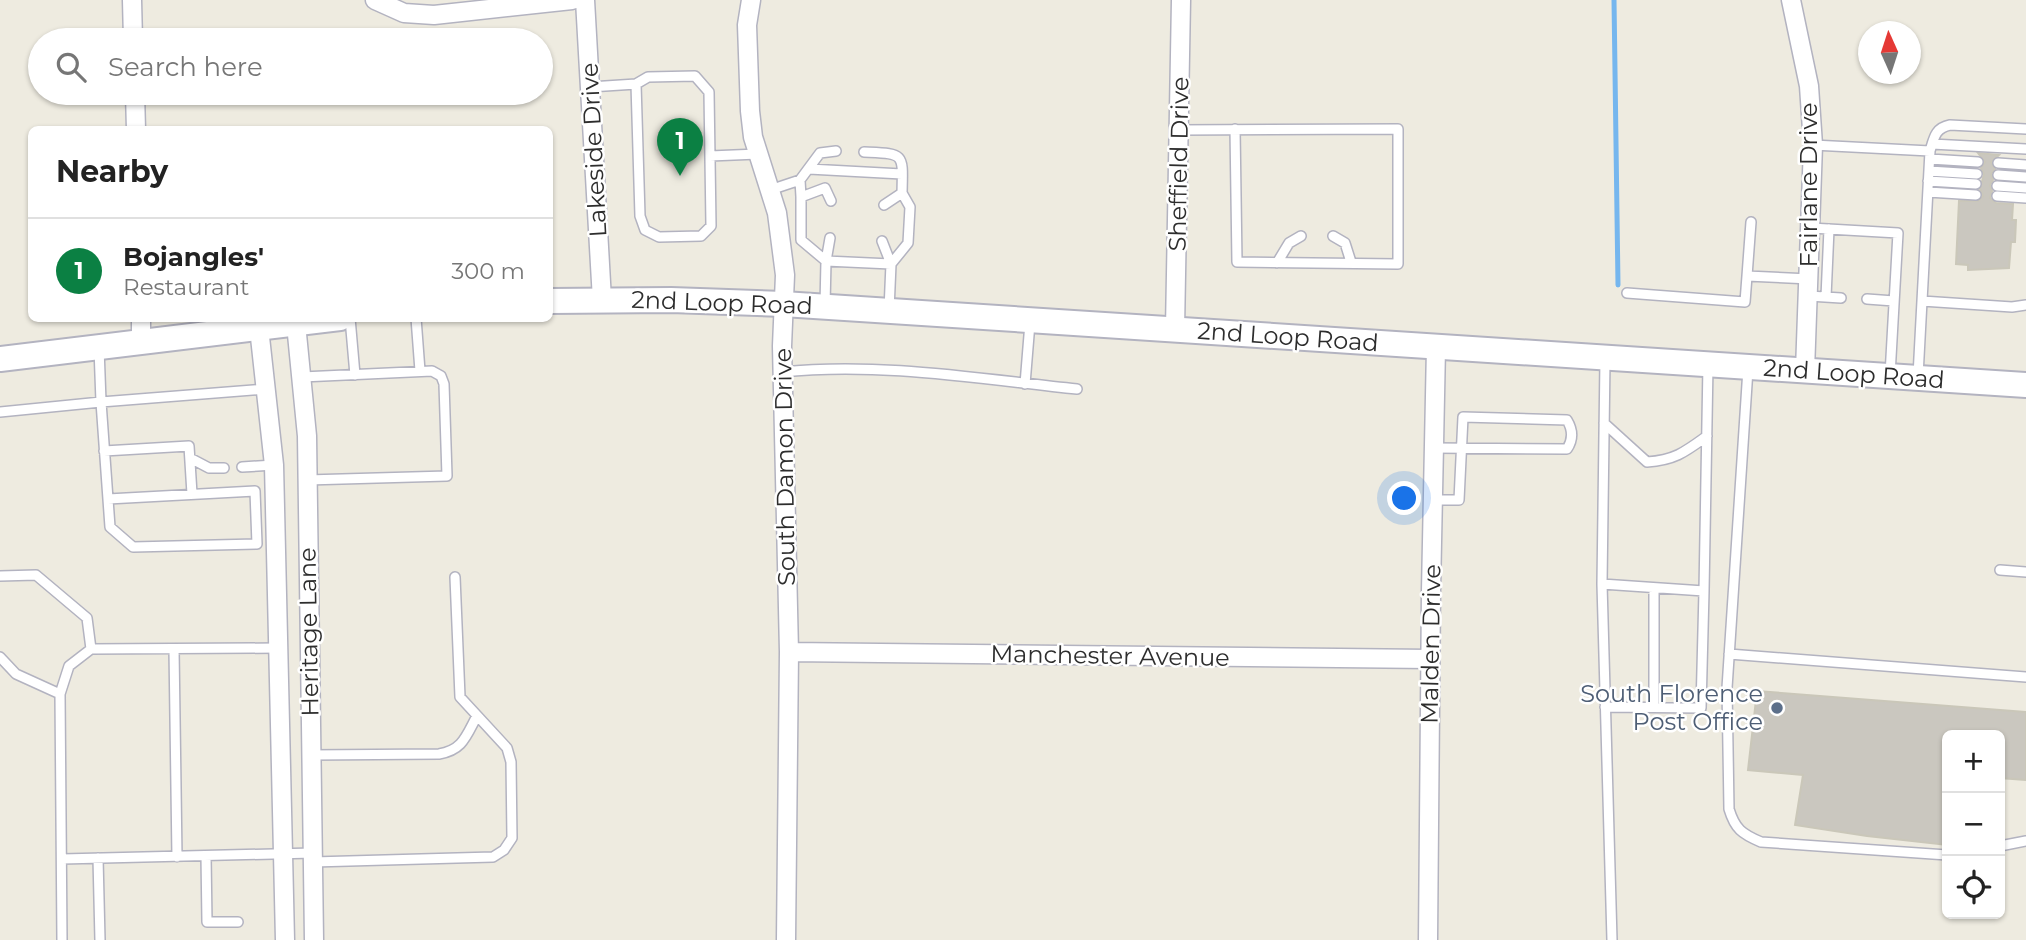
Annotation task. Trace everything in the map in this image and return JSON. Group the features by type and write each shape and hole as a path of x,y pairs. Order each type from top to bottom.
{"main road":[{"name":"2nd Loop Road","path":"553,301 783,304 2026,385"},
{"path":"0,359 99,348 141,331 259,328 311,322"}],"street":[{"path":"132,0 133,28"},
{"path":"375,0 404,13 434,15 572,0"},
{"name":"Lakeside Drive","path":"585,0 602,300"},
{"name":"South Damon Drive","path":"751,0 747,25 750,111 758,154 777,213 785,275 782,372 789,652 786,940"},
{"name":"Sheffield Drive","path":"1175,329 1181,0"},
{"name":"Fairlane Drive","path":"1791,0 1808,86 1820,229 1805,371"},
{"path":"135,105 136,126"},
{"name":"Heritage Lane","path":"296,324 307,436 314,940"},
{"name":"Heritage Lane","path":"259,328 274,465 285,940"},
{"name":"Malden Drive","path":"1428,940 1436,347"},
{"name":"Manchester Avenue","path":"789,652 1430,659"}],"lane":[{"path":"590,87 636,84 648,77 695,76 709,92 711,226 701,236 659,237 645,230 640,216 636,84"},
{"path":"1918,378 1929,176 1936,133 1942,127 1950,125 2026,129"},
{"path":"1180,130 1235,129 1398,129 1398,264 1237,262 1235,129"},
{"path":"1813,145 1931,151 2026,149"},
{"path":"770,190 800,180 820,153 836,150"},
{"path":"1931,151 1978,162"},
{"path":"864,152 895,153 900,157 902,193 910,207 908,243 891,264"},
{"path":"710,156 758,154"},
{"path":"1998,163 2026,165"},
{"path":"808,169 902,174"},
{"path":"826,170 825,188 831,201"},
{"path":"1929,176 1977,174"},
{"path":"1998,175 2026,177"},
{"path":"1929,176 1976,184"},
{"path":"800,180 801,240 826,261 891,264"},
{"path":"802,197 825,188"},
{"path":"2026,188 1997,191 2026,198"},
{"path":"1928,192 1976,195"},
{"path":"884,205 902,193"},
{"path":"1627,293 1745,302 1751,222"},
{"path":"1820,229 1898,233 1890,376"},
{"path":"1277,262 1289,243 1301,236"},
{"path":"1333,236 1345,243 1351,262"},
{"path":"825,307 826,261 830,238"},
{"path":"882,241 891,264 889,311"},
{"path":"1747,276 1841,298"},
{"path":"1867,299 1894,301"},
{"path":"1922,301 2012,307 2026,305"},
{"path":"1024,384 1030,321"},
{"path":"350,322 355,375"},
{"path":"416,322 419,371"},
{"path":"99,348 110,527 133,547 276,543"},
{"path":"1605,358 1602,584 1612,940"},
{"path":"1605,707 1701,708 1708,365"},
{"path":"1748,367 1727,688 1729,809 1733,824 1741,834 1761,842 1942,855"},
{"path":"782,372 842,368 1077,389"},
{"path":"302,377 432,371 441,376 444,384 447,476 307,480"},
{"path":"0,412 266,389"},
{"path":"1433,499 1459,500 1461,447 1463,417 1567,420 1571,426 1572,442 1567,449 1461,447 1434,447"},
{"path":"1604,423 1647,462 1666,461 1681,455 1707,436"},
{"path":"104,451 189,446 192,494"},
{"path":"190,458 209,468 224,468"},
{"path":"242,467 274,465"},
{"path":"108,499 255,491 257,544"},
{"path":"2000,570 2026,572"},
{"path":"0,576 36,575 87,618 91,649"},
{"path":"62,859 283,854 313,858 493,857 504,850 512,838 511,762 507,748 460,697 455,577"},
{"path":"1602,584 1704,591"},
{"path":"1654,588 1654,707"},
{"path":"62,940 60,694 69,666 91,649 279,648"},
{"path":"174,649 177,857"},
{"path":"1729,654 2026,677"},
{"path":"0,657 16,674 60,694"},
{"path":"311,755 453,752 463,743 477,716"},
{"path":"2005,845 2026,841"},
{"path":"206,856 207,922 238,922"},
{"path":"98,858 100,940"}],"building":[{"path":"1978,153 1999,155 1991,162 1995,169 1991,174 1993,180 1990,185 1990,198 1996,203 2013,204 2012,220 2016,220 2015,242 2011,242 2009,268 1968,270 1968,265 1956,264 1959,201 1978,201 1983,196 1980,189 1984,174 1981,168 1985,162"},
{"path":"1757,691 2026,712 2026,780 2005,778 2005,730 1942,730 1942,844 1795,825 1803,775 1748,770"}],"waterway":[{"path":"1614,0 1618,285"}],"place":[{"name":"Bojangles'","path":"680,176"},
{"name":"South Florence Post Office","path":"1777,708"}]}
